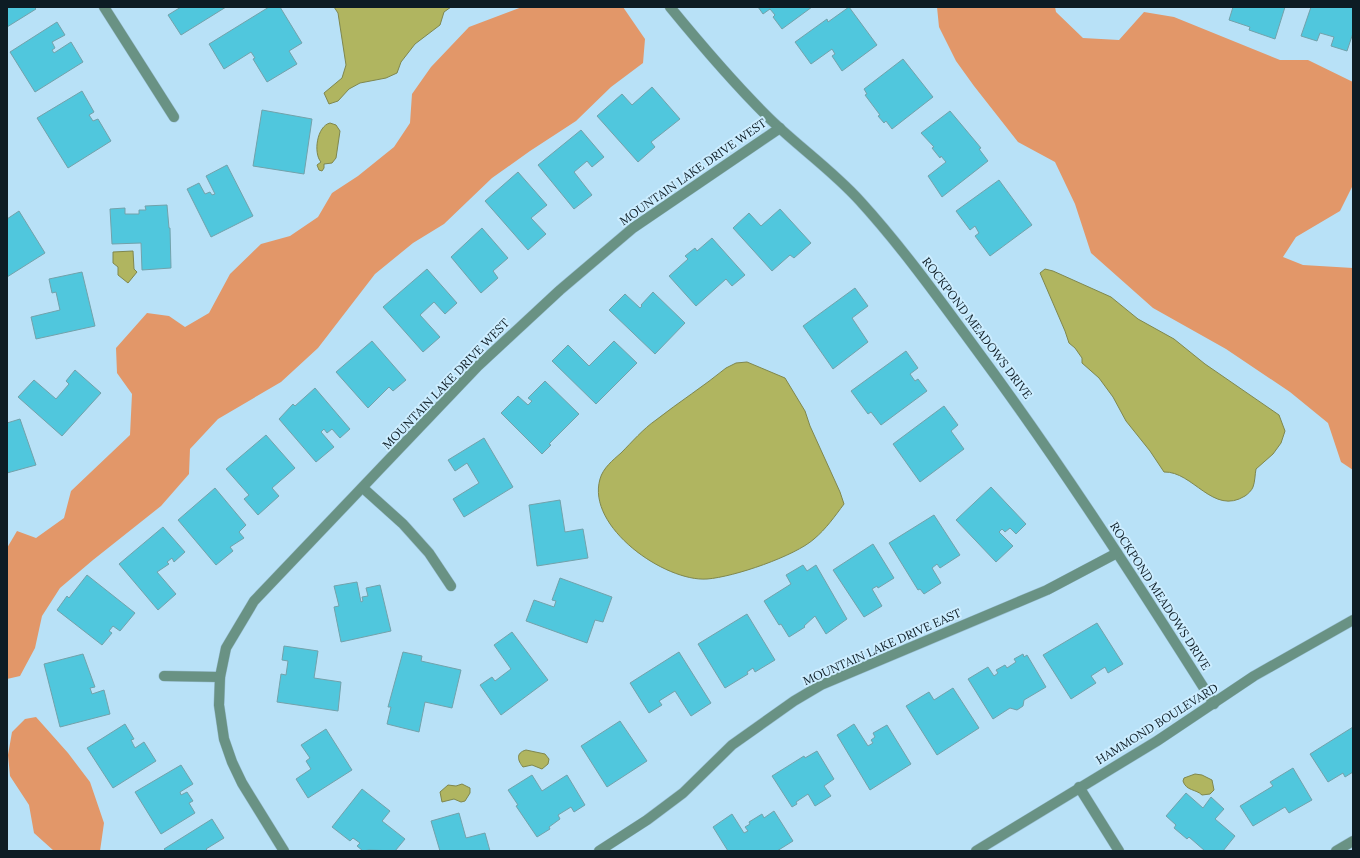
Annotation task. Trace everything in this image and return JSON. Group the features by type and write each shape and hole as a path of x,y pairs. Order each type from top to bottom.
{"street":[{"path":"104,7 174,117"},
{"name":"ROCKPOND MEADOWS DRIVE","path":"670,7 705,49 780,128 815,157 860,201 921,274 1026,417 1082,498 1214,704"},
{"name":"MOUNTAIN LAKE DRIVE WEST","path":"284,851 242,783 232,762 224,739 220,712 220,677 226,648 254,600 363,488 478,366 560,290 632,228 780,128"},
{"path":"363,488 403,524 430,553 451,586"},
{"name":"MOUNTAIN LAKE DRIVE EAST","path":"599,851 683,793 732,745 794,700 821,686 1048,590 1117,553"},
{"name":"HAMMOND BOULEVARD","path":"976,851 1157,741 1254,676 1353,620"},
{"path":"164,676 220,677"},
{"path":"1079,787 1119,851"},
{"path":"1336,851 1353,841"}],"shaded area":[{"path":"334,7 451,7 444,12 440,25 415,44 401,62 397,73 386,78 360,83 349,89 338,101 329,104 324,93 342,78 346,65 338,13"},
{"path":"522,7 623,7 645,39 643,63 611,87 576,121 492,178 444,224 413,243 375,274 318,348 281,382 218,419 190,449 189,474 161,506 60,588 42,616 35,648 20,676 7,679 7,548 17,531 36,538 64,518 71,491 130,435 132,394 117,373 116,348 147,313 169,316 185,327 209,313 230,274 261,244 290,236 318,217 332,193 358,176 394,147 410,123 412,94 431,67 469,27"},
{"path":"937,7 1055,7 1056,12 1083,38 1119,40 1144,12 1174,17 1280,60 1308,60 1353,82 1353,185 1340,211 1296,237 1283,257 1303,265 1353,268 1353,470 1341,462 1328,423 1290,392 1226,349 1153,308 1091,253 1075,204 1055,162 1018,142 974,86 956,61 939,27"},
{"path":"330,123 336,125 340,131 336,158 332,163 324,164 322,171 319,170 317,165 321,162 317,153 319,134 326,125"},
{"path":"133,251 134,269 137,272 128,283 118,275 118,267 113,263 113,252"},
{"path":"1045,269 1053,271 1111,297 1138,319 1174,339 1205,364 1279,415 1285,431 1281,443 1273,454 1256,469 1251,491 1245,496 1234,501 1223,501 1213,497 1184,478 1164,472 1150,451 1126,421 1113,397 1099,378 1082,363 1082,358 1075,348 1069,343 1040,273"},
{"path":"747,362 785,378 805,411 844,504 814,539 805,546 779,559 748,570 719,577 707,579 690,578 651,561 632,548 617,533 605,515 599,497 601,475 609,464 651,424 726,368 736,363"},
{"path":"36,717 68,753 90,782 104,823 100,851 54,851 34,833 29,805 10,776 8,755 12,732 25,719"},
{"path":"526,750 545,754 549,759 548,764 542,769 532,765 523,767 518,757 520,753"},
{"path":"1195,774 1202,775 1212,780 1214,790 1210,794 1202,795 1186,787 1183,781 1184,778"},
{"path":"462,784 470,788 470,793 465,801 461,802 454,799 442,802 440,792 448,785 456,786"}],"building":[{"path":"7,7 34,7 36,9 7,27"},
{"path":"181,7 226,7 181,35 168,15"},
{"path":"269,7 280,7 302,43 289,51 297,64 267,82 253,59 255,58 251,52 224,69 209,44"},
{"path":"758,7 812,7 782,29 773,17 775,15 770,9 763,14"},
{"path":"849,7 877,45 842,71 832,56 835,54 832,49 811,64 795,42 827,19 828,22"},
{"path":"1233,7 1285,7 1275,39 1249,30 1250,27 1229,20"},
{"path":"1311,7 1353,7 1353,33 1347,51 1331,46 1334,37 1320,33 1317,41 1301,36"},
{"path":"57,22 65,35 52,42 55,48 52,50 54,53 71,42 83,62 35,92 10,52"},
{"path":"903,59 933,97 892,129 886,121 884,123 878,116 880,115 865,95 867,94 864,89"},
{"path":"652,87 680,119 651,142 655,147 638,162 597,116 622,94 632,105"},
{"path":"82,91 94,112 89,115 93,121 98,119 111,141 68,168 37,118"},
{"path":"262,110 312,119 304,174 253,166"},
{"path":"950,111 981,148 979,149 988,161 942,197 928,176 946,162 941,156 940,158 932,148 934,147 921,133"},
{"path":"581,130 604,157 592,167 587,161 574,172 592,195 574,209 538,165"},
{"path":"227,165 253,216 211,237 187,189 199,183 205,194 210,192 212,195 215,194 206,176"},
{"path":"518,172 547,205 531,218 546,234 528,250 485,201"},
{"path":"999,180 1032,225 990,256 975,236 979,233 975,226 970,230 956,211"},
{"path":"167,205 170,228 171,268 142,270 141,243 112,244 110,209 125,208 125,214 139,214 139,210 146,210 145,206"},
{"path":"780,209 811,243 794,258 790,255 772,271 733,228 749,213 761,226"},
{"path":"19,211 45,253 7,277 7,219"},
{"path":"482,228 508,258 493,271 498,278 481,293 451,257"},
{"path":"712,238 745,275 732,286 726,279 696,306 669,276 688,259 685,256 695,248 697,251"},
{"path":"427,269 457,303 445,314 434,302 420,315 440,337 423,352 383,307"},
{"path":"82,272 95,326 36,339 31,317 60,310 56,292 52,293 49,279"},
{"path":"855,288 868,306 852,318 868,342 833,369 803,326"},
{"path":"653,292 685,323 655,354 609,310 625,294 640,308"},
{"path":"372,341 406,380 393,391 389,387 368,408 336,372"},
{"path":"614,341 637,363 596,404 552,361 568,345 589,366"},
{"path":"906,351 918,368 910,374 915,381 918,379 927,391 881,425 871,412 868,414 851,391"},
{"path":"75,370 101,393 62,436 18,397 34,380 56,399 69,384 66,381"},
{"path":"545,381 579,414 549,444 551,445 542,454 501,413 518,396 528,405 532,401 528,398"},
{"path":"315,388 350,429 340,438 332,429 327,433 324,429 321,432 334,447 316,462 279,419 293,404 295,406"},
{"path":"944,406 958,425 951,431 964,449 920,482 893,444"},
{"path":"20,419 36,465 7,473 7,423"},
{"path":"266,435 295,468 272,488 279,496 258,515 244,499 249,495 226,469"},
{"path":"484,438 513,487 464,517 453,499 479,483 467,463 455,471 448,460"},
{"path":"991,487 1026,524 1016,534 1010,528 1005,532 1002,529 999,532 1013,546 996,562 956,520"},
{"path":"215,488 246,525 239,532 244,538 230,547 233,551 216,565 178,520"},
{"path":"560,500 565,532 583,529 588,558 537,566 529,505"},
{"path":"934,515 960,555 940,568 937,564 932,568 941,583 924,594 920,589 918,590 889,543"},
{"path":"163,527 185,552 174,562 172,558 167,562 169,564 157,572 176,594 158,610 119,564"},
{"path":"873,544 894,578 878,588 877,586 872,589 882,606 864,617 833,570"},
{"path":"803,565 807,571 816,565 847,619 826,634 815,616 804,626 805,627 789,637 781,624 779,625 764,601 791,584 786,575"},
{"path":"87,575 135,613 120,631 113,626 109,631 112,633 102,645 57,610 67,596 69,598"},
{"path":"560,578 612,597 603,622 595,620 587,643 526,621 534,600 554,607 556,601 552,600"},
{"path":"357,582 361,602 363,601 362,597 368,596 366,588 380,585 391,631 341,642 334,607 339,606 334,586"},
{"path":"747,614 775,660 755,672 753,668 747,672 748,674 725,688 698,644"},
{"path":"1097,623 1123,664 1108,673 1105,667 1091,676 1096,683 1071,699 1043,655"},
{"path":"512,632 548,680 501,715 480,685 492,677 495,681 511,669 494,645"},
{"path":"284,646 318,651 314,678 341,682 338,711 277,702 281,674 286,675 288,661 282,660"},
{"path":"403,652 422,656 421,661 461,670 452,708 425,702 419,732 387,724 391,707 388,707"},
{"path":"679,652 711,703 691,716 675,691 659,701 662,705 649,713 630,683"},
{"path":"83,654 95,687 90,688 92,694 104,690 110,714 60,727 44,664"},
{"path":"1023,654 1024,657 1027,655 1046,687 1024,700 1023,706 1017,710 1010,708 993,719 968,679 988,667 994,676 998,673 996,670 1005,665 1007,668 1016,662 1014,659"},
{"path":"953,688 979,728 937,755 906,706 929,692 934,700"},
{"path":"620,721 647,761 607,787 581,746"},
{"path":"125,724 134,739 131,740 135,748 144,742 156,761 113,788 87,748"},
{"path":"854,724 868,746 873,743 871,740 875,737 873,733 887,725 911,764 870,790 837,735"},
{"path":"1353,727 1353,772 1345,777 1343,773 1328,782 1310,754"},
{"path":"326,729 352,770 308,798 296,779 311,769 306,761 310,758 301,745"},
{"path":"817,751 834,779 824,786 831,796 815,806 808,794 796,802 797,804 792,807 772,776 804,756 805,758"},
{"path":"181,765 193,784 180,792 181,795 187,792 193,801 189,803 195,813 161,834 135,792"},
{"path":"1293,768 1312,800 1289,813 1285,807 1253,826 1240,806 1273,786 1270,782"},
{"path":"532,775 542,791 567,775 585,805 574,812 571,807 558,815 560,819 549,827 550,829 537,837 516,806 518,805 508,790"},
{"path":"362,789 390,811 382,821 405,839 395,851 363,851 357,846 360,843 353,838 350,841 332,827"},
{"path":"1186,793 1203,808 1211,797 1224,809 1215,819 1235,836 1223,851 1205,851 1189,837 1187,839 1174,828 1176,825 1166,816"},
{"path":"774,811 793,841 777,851 728,851 713,827 732,814 744,833 748,831 745,827 750,824 749,822 762,814 764,818"},
{"path":"459,813 466,838 485,833 490,851 440,851 431,821"},
{"path":"212,819 224,838 206,849 208,851 166,851 164,849"}]}
